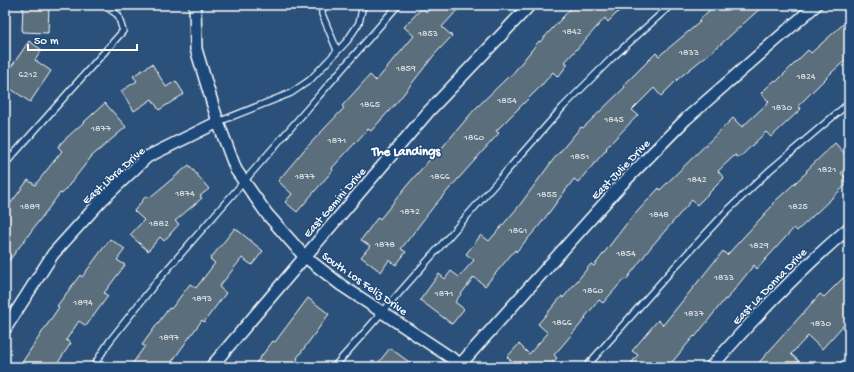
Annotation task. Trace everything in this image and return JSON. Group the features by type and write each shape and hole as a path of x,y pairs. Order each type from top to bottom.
{"street":[{"path":"195,5 196,49 218,122"},
{"name":"East Gemini Drive","path":"211,367 429,111 530,5"},
{"name":"East Julie Drive","path":"461,366 620,186 675,130 816,5"},
{"name":"South Los Feliz Drive","path":"218,122 236,170 266,214 304,256 341,285 461,366"},
{"name":"East Libra Drive","path":"5,329 8,316 53,254 101,201 147,157 218,122"},
{"name":"East La Donna Drive","path":"711,367 754,318 821,252 849,228"}],"lane":[{"path":"5,164 123,31 118,15 104,5"},
{"path":"322,5 322,14 337,50"},
{"path":"218,122 291,93 310,80 347,40 359,23 363,5"},
{"path":"93,367 108,342 158,280 398,5"},
{"path":"334,367 563,107 612,58 671,5"},
{"path":"586,367 661,282 725,213 770,170 849,103"},
{"path":"841,367 849,359"}],"building":[{"path":"23,5 49,5 48,33 22,32"},
{"path":"433,5 462,5 442,27 452,36 435,54 398,101 371,131 368,129 332,168 333,170 297,212 285,202 292,194 278,181 304,150 344,108 342,106 370,75 376,81 414,36 404,27 422,8 427,12"},
{"path":"574,5 625,5 608,22 605,18 565,62 568,64 558,77 553,72 496,131 499,133 434,206 401,249 406,252 396,265 389,260 381,272 361,257 370,246 361,240 378,217 380,219 410,182 475,109 509,76 510,77 539,41 540,42"},
{"path":"715,5 764,5 721,44 679,78 661,96 654,88 632,110 638,115 606,148 607,149 578,182 574,179 539,226 516,252 515,250 485,286 474,277 455,302 464,309 452,324 420,300 439,274 445,279 451,271 459,277 474,260 466,254 481,235 489,241 519,206 553,160 581,127 583,128 625,87 624,85 656,53 659,56 700,22 698,21"},
{"path":"849,19 849,57 798,106 801,109 771,137 766,132 739,158 735,155 718,171 724,178 697,205 692,200 651,247 626,280 624,279 603,303 599,300 585,317 586,318 554,355 557,358 549,367 518,367 507,357 519,344 529,354 548,333 538,324 562,296 563,298 591,264 594,266 627,223 659,188 660,190 733,118 742,127 769,102 761,93 775,80 776,82 808,50 811,53"},
{"path":"29,41 42,50 35,60 51,71 30,102 5,85 5,76"},
{"path":"152,64 166,87 176,81 184,94 159,110 152,99 134,111 121,91 137,81 133,76"},
{"path":"105,103 126,127 92,156 62,194 60,193 5,266 5,211 28,180 35,185 62,151 58,147 63,141"},
{"path":"835,143 849,158 849,166 841,173 849,182 797,231 794,228 757,269 754,265 695,337 694,336 668,367 628,367 638,355 632,351 658,320 663,325 723,251 727,255 773,205 772,204 807,172 806,171"},
{"path":"189,165 209,189 200,196 202,198 175,221 179,224 164,241 160,237 148,251 130,235 144,220 134,211 146,196 149,198"},
{"path":"235,228 263,251 252,265 242,258 219,287 226,293 204,322 202,320 168,367 130,367 145,346 142,345 169,308 171,309 190,284 196,288 215,263 210,259"},
{"path":"110,239 125,249 117,260 125,265 104,293 108,296 86,326 79,321 66,340 71,343 55,367 19,367 59,307 57,306 80,275 82,277"},
{"path":"849,272 849,319 822,349 808,336 791,354 799,361 793,367 755,367 820,294 824,297"},
{"path":"308,298 329,314 292,367 253,367 273,341 275,342"},
{"path":"390,348 416,367 375,367"}],"district":[{"name":"The Landings","path":"406,150"}]}
